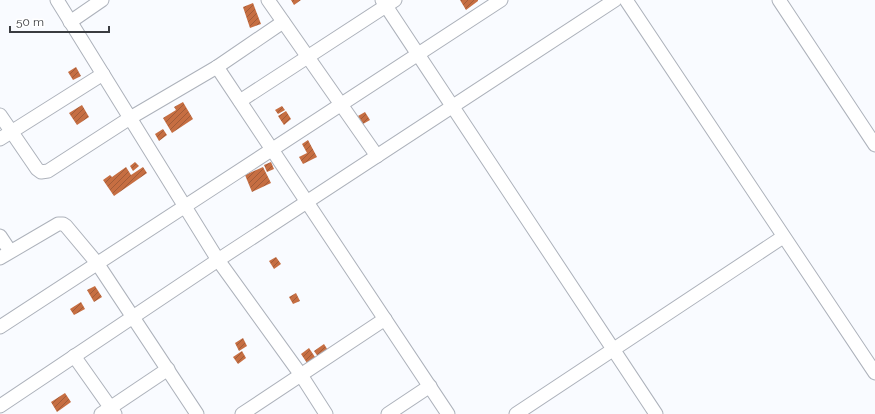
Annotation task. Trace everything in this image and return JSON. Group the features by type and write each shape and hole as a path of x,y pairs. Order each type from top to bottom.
{"street":[{"path":"57,0 218,260 301,375 326,414"},
{"path":"70,22 102,0"},
{"path":"268,0 377,156"},
{"path":"0,327 501,0"},
{"path":"0,406 133,316 615,0"},
{"path":"626,0 875,373"},
{"path":"779,0 875,145"},
{"path":"240,101 388,2 418,54 656,414"},
{"path":"0,114 37,169 41,172 48,171 130,118 217,67 283,22"},
{"path":"217,67 448,414"},
{"path":"0,139 103,74"},
{"path":"0,236 5,255 58,224 63,224 66,226 97,263 197,414"},
{"path":"516,414 783,237"},
{"path":"242,414 385,319"},
{"path":"74,356 109,412 168,370"},
{"path":"388,414 430,386"}],"building":[{"path":"291,0 301,0 294,5"},
{"path":"460,0 478,0 478,1 466,10"},
{"path":"253,3 261,24 250,28 243,7"},
{"path":"76,67 81,76 73,80 68,72"},
{"path":"183,102 193,119 172,133 163,118 176,110 174,107"},
{"path":"82,105 89,117 77,125 69,113"},
{"path":"282,106 285,110 278,114 275,110"},
{"path":"286,111 291,119 284,125 278,116"},
{"path":"365,112 370,120 363,124 358,116"},
{"path":"163,129 167,135 159,141 155,134"},
{"path":"308,140 317,157 303,164 299,157 307,153 302,144"},
{"path":"135,162 139,166 133,171 130,166"},
{"path":"271,162 274,169 267,172 264,165"},
{"path":"126,167 131,175 143,167 147,173 114,196 103,180 110,175 112,177"},
{"path":"263,167 271,183 252,192 245,175"},
{"path":"276,257 281,264 274,269 269,261"},
{"path":"95,286 102,297 94,302 87,290"},
{"path":"296,293 300,301 293,304 289,297"},
{"path":"81,302 85,309 74,315 70,309"},
{"path":"243,338 247,346 239,351 235,343"},
{"path":"324,344 329,352 319,358 314,351"},
{"path":"309,348 317,360 309,366 301,354"},
{"path":"242,351 246,358 238,364 233,357"},
{"path":"65,393 71,402 57,412 51,402"}]}
